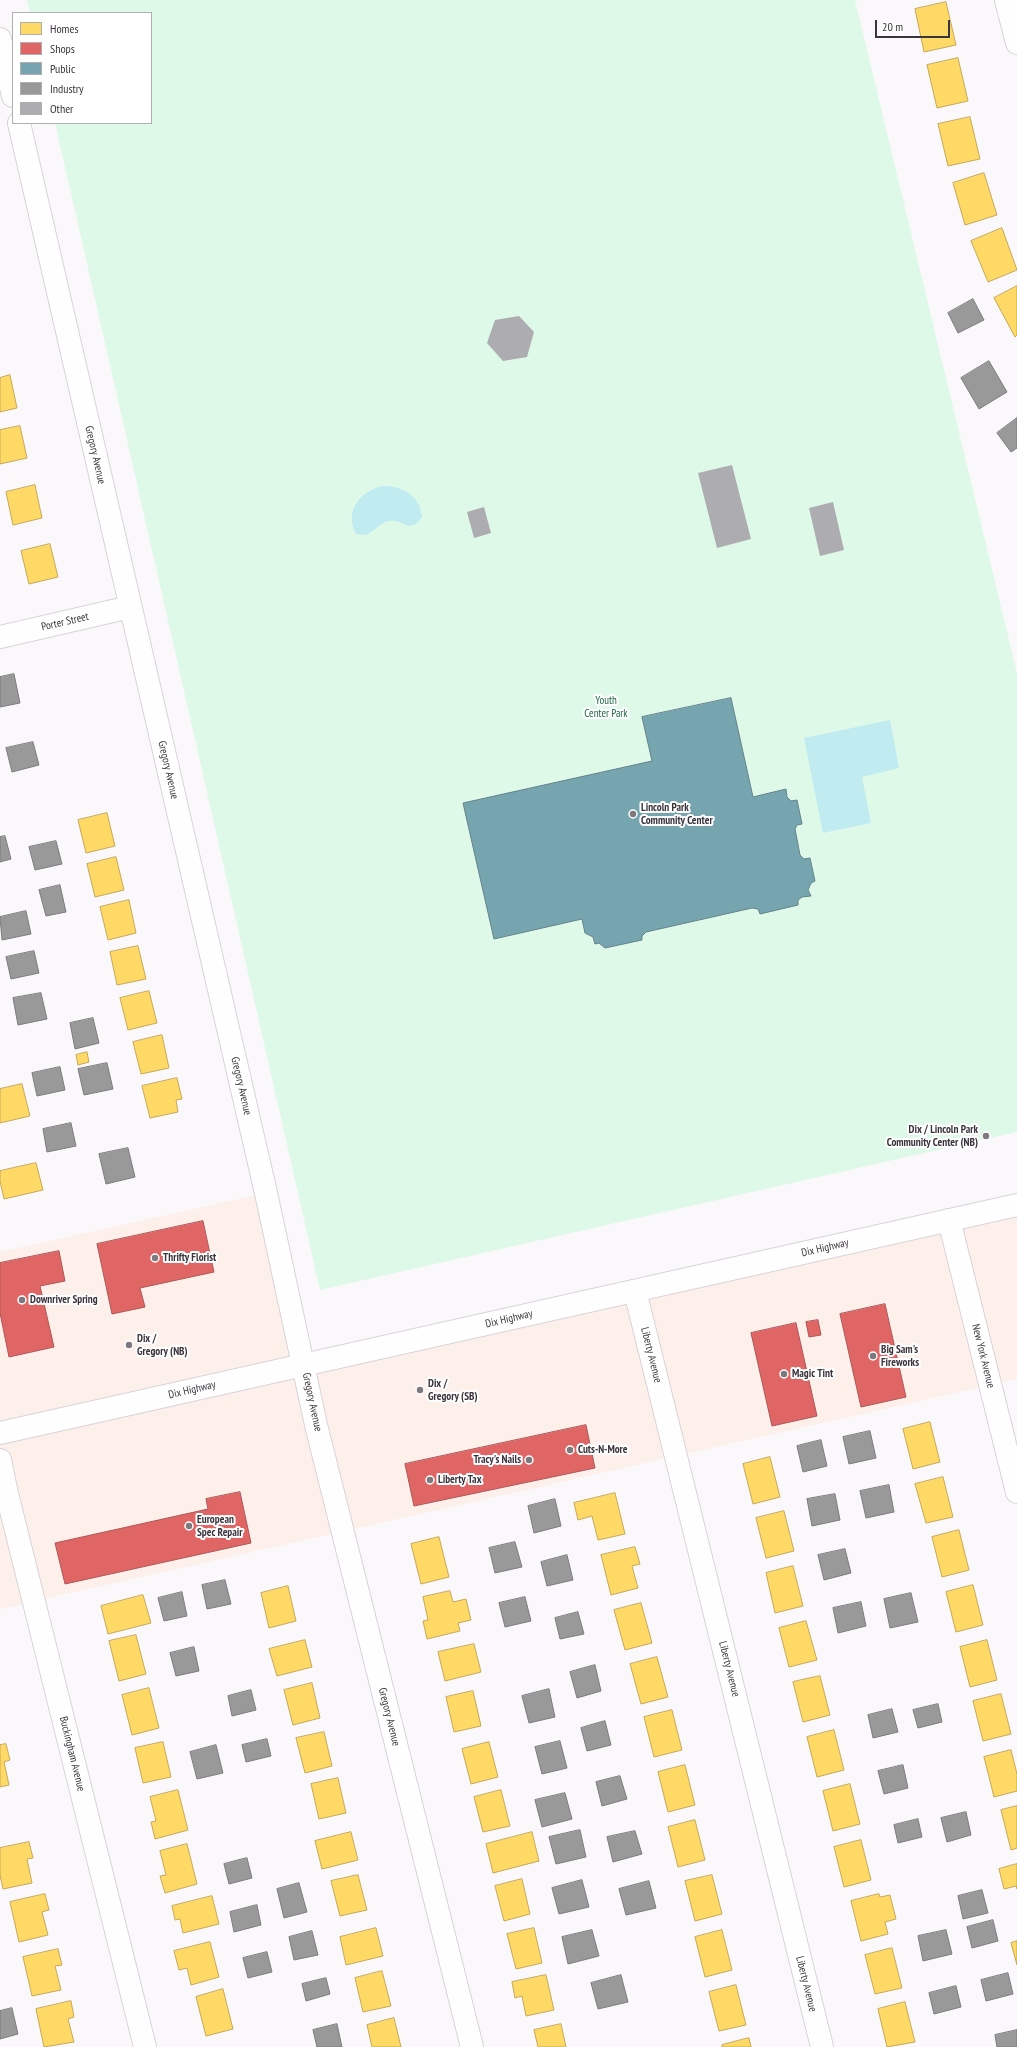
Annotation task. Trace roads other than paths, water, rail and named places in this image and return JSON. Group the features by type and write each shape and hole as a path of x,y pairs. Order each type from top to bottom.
{"street":[{"path":"1006,0 1017,43"},
{"path":"0,39 12,92"},
{"name":"Gregory Avenue","path":"19,124 324,1456 472,2047"},
{"name":"Porter Street","path":"0,637 130,607"},
{"name":"Dix Highway","path":"0,1433 1017,1205"},
{"name":"New York Avenue","path":"949,1220 1017,1492"},
{"name":"Liberty Avenue","path":"635,1291 822,2047"},
{"name":"Buckingham Avenue","path":"0,1460 8,1501 146,2047"}],"water":[{"path":"383,486 390,486 404,490 418,503 422,517 416,524 408,526 395,521 390,521 382,524 367,535 356,534 352,518 356,503 367,492"},
{"path":"890,720 899,768 862,777 871,823 823,833 804,738"}],"place":[{"name":"Lincoln Park Community Center","path":"633,814"},
{"name":"Dix / Lincoln Park Community Center (NB)","path":"986,1136"},
{"name":"Thrifty Florist","path":"155,1258"},
{"name":"Downriver Spring","path":"22,1300"},
{"name":"Dix / Gregory (NB)","path":"129,1345"},
{"name":"Big Sam's Fireworks","path":"873,1356"},
{"name":"Magic Tint","path":"784,1374"},
{"name":"Dix / Gregory (SB)","path":"420,1390"},
{"name":"Cuts-N-More","path":"570,1450"},
{"name":"Tracy's Nails","path":"529,1460"},
{"name":"Liberty Tax","path":"430,1480"},
{"name":"European Spec Repair","path":"189,1526"}],"park label":[{"name":"Youth Center Park","path":"606,707"}]}
